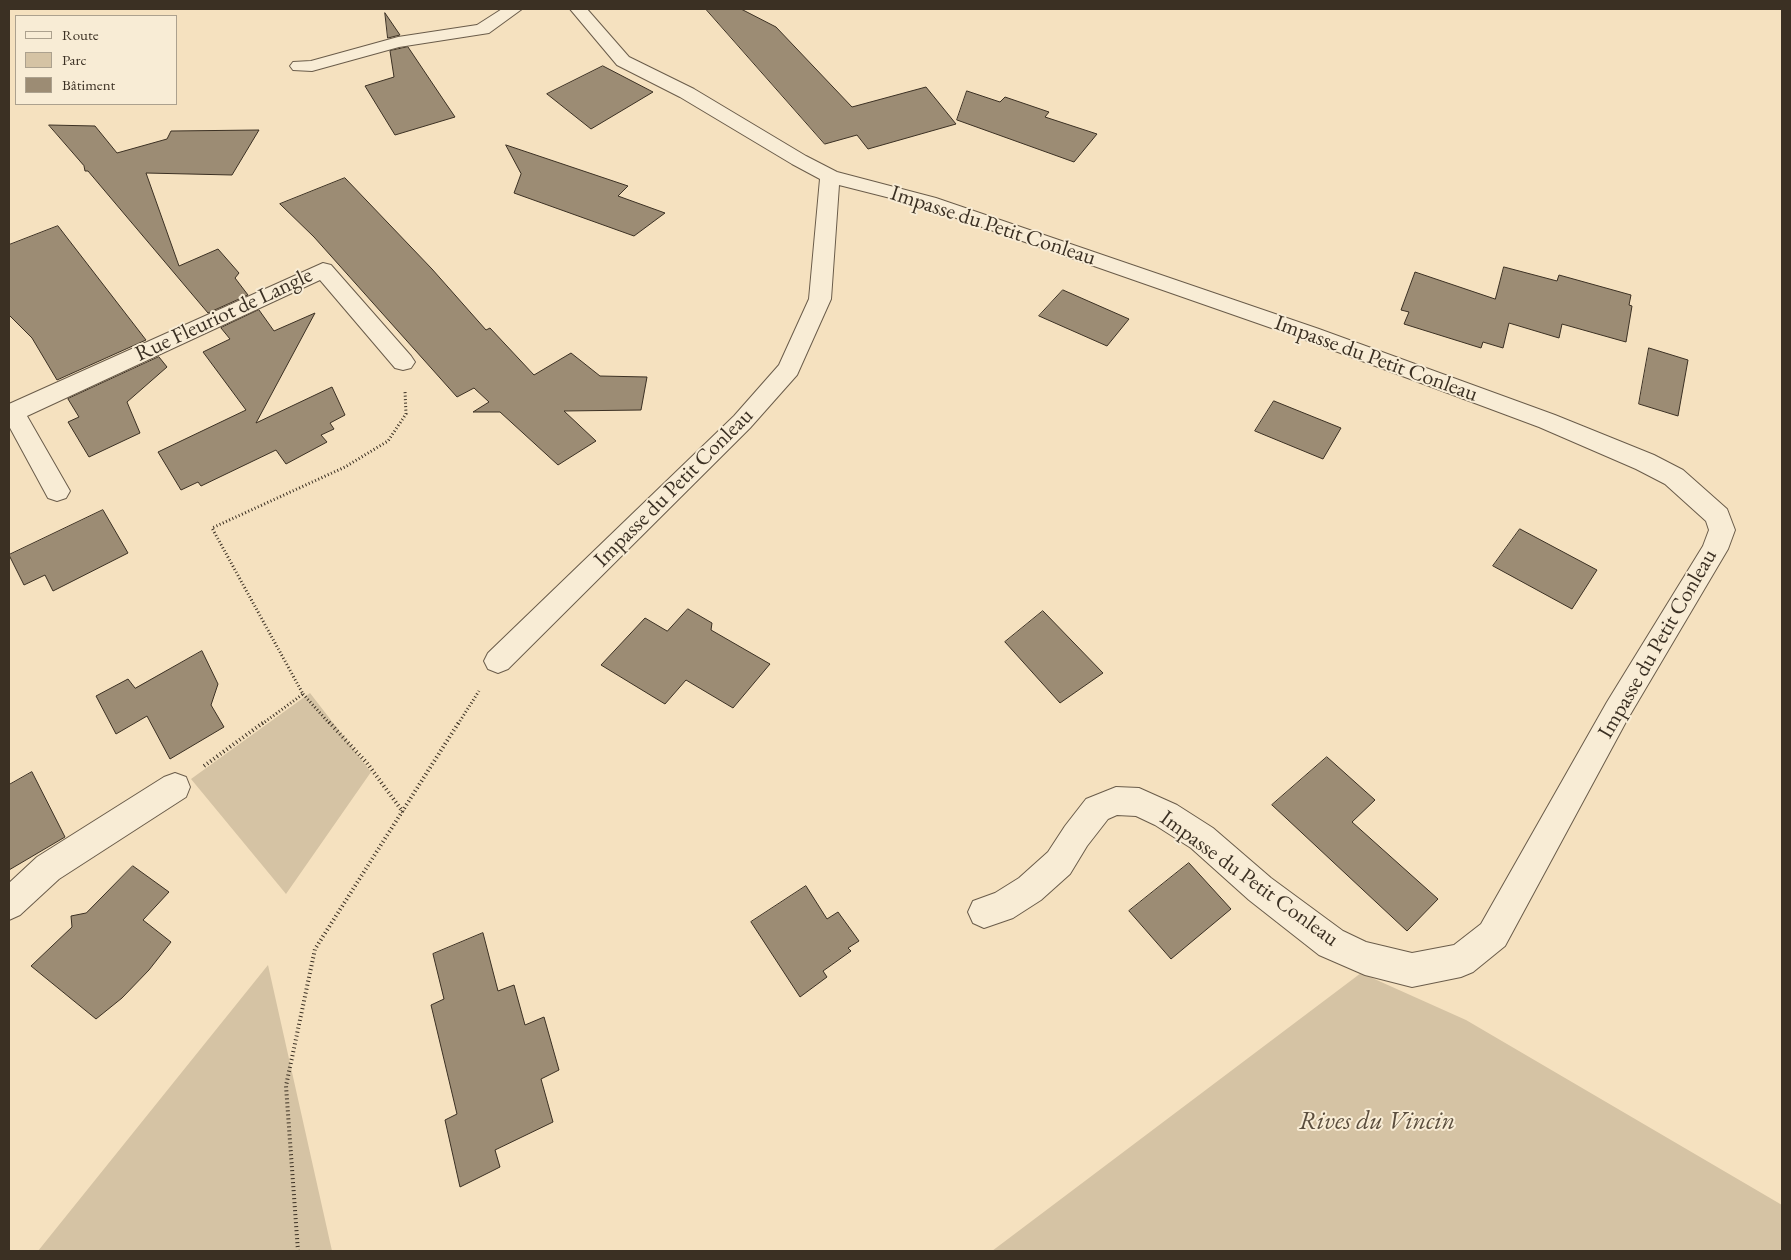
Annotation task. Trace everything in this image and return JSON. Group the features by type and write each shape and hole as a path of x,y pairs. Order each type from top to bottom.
{"street":[{"path":"298,66 312,66 398,42 474,31 483,28 512,9"},
{"name":"Impasse du Petit Conleau","path":"578,9 623,61 687,93 799,160 830,176 929,202 1311,334 1547,421 1645,462 1674,477 1718,516 1722,530 1715,549 1617,711 1492,935 1461,960 1412,970 1365,958 1331,943 1268,895 1202,838 1166,815 1138,802 1116,801 1097,809 1052,870 1030,889 1002,908 984,912"},
{"name":"Impasse du Petit Conleau","path":"498,661 742,422 789,369 820,300 830,176"},
{"name":"Rue Fleuriot de Langle","path":"57,491 11,413 323,270 403,362"},
{"path":"9,904 48,868 175,787"}],"path":[{"path":"403,362 406,414 388,441 345,467 212,528 303,694 367,762 403,812"},
{"path":"298,1251 286,1086 315,949 498,661"},
{"path":"175,787 303,694"}],"green space":[{"path":"310,693 371,772 286,894 191,779"},
{"path":"268,965 332,1251 38,1251"},
{"name":"Rives du Vincin","path":"1361,973 1466,1020 1782,1205 1782,1251 992,1251"}],"building":[{"path":"706,9 741,9 776,27 852,107 926,87 956,124 868,149 857,135 825,144"},
{"path":"385,13 400,35 388,38"},
{"path":"408,47 455,117 395,135 365,86 394,77 390,51"},
{"path":"603,66 653,92 591,129 547,94"},
{"path":"967,91 1000,102 1005,97 1049,112 1045,117 1097,134 1074,162 957,120"},
{"path":"49,125 95,126 117,153 167,139 171,131 259,130 232,175 146,173 179,266 218,249 239,273 235,278 248,295 208,313 88,171 85,171 84,166"},
{"path":"506,145 628,186 618,196 665,213 634,236 514,193 521,174"},
{"path":"345,178 432,269 486,330 490,328 534,375 571,353 600,376 647,377 641,410 564,411 596,441 558,465 500,412 473,412 489,402 474,388 457,397 314,237 280,204"},
{"path":"58,226 146,340 57,380 32,338 9,315 9,245"},
{"path":"1504,267 1557,281 1559,275 1631,295 1629,305 1632,306 1626,342 1562,324 1559,338 1509,323 1503,348 1483,342 1481,348 1404,324 1409,312 1401,310 1415,272 1495,299"},
{"path":"1063,290 1129,319 1107,346 1039,316"},
{"path":"259,310 274,331 315,313 256,423 332,387 345,415 330,423 334,429 321,435 327,442 286,464 276,450 201,486 198,482 181,490 158,452 246,410 203,352 230,339 221,328"},
{"path":"1649,348 1688,360 1678,416 1639,404"},
{"path":"159,357 167,367 127,402 140,433 89,457 68,422 79,417 68,399"},
{"path":"1274,401 1341,428 1323,459 1255,431"},
{"path":"103,510 128,553 53,591 45,575 24,585 9,555"},
{"path":"1520,529 1597,570 1572,609 1493,566"},
{"path":"688,609 712,623 711,630 770,664 733,708 686,680 665,704 601,665 645,618 667,631"},
{"path":"1043,611 1103,673 1060,703 1005,642"},
{"path":"202,651 218,684 211,705 224,727 170,759 147,716 116,734 96,696 128,679 135,688"},
{"path":"1327,757 1375,800 1352,822 1438,899 1407,931 1272,805"},
{"path":"32,772 65,837 9,870 9,785"},
{"path":"1189,863 1231,909 1171,959 1129,911"},
{"path":"133,866 169,892 143,920 171,942 149,970 122,998 96,1019 31,966 72,927 71,916 86,913"},
{"path":"806,886 827,919 838,912 859,941 848,948 851,951 823,971 827,977 800,997 751,922"},
{"path":"483,933 498,991 514,985 525,1025 544,1017 559,1070 541,1079 553,1122 495,1150 500,1167 460,1187 445,1120 457,1114 431,1005 444,999 433,954"}]}
